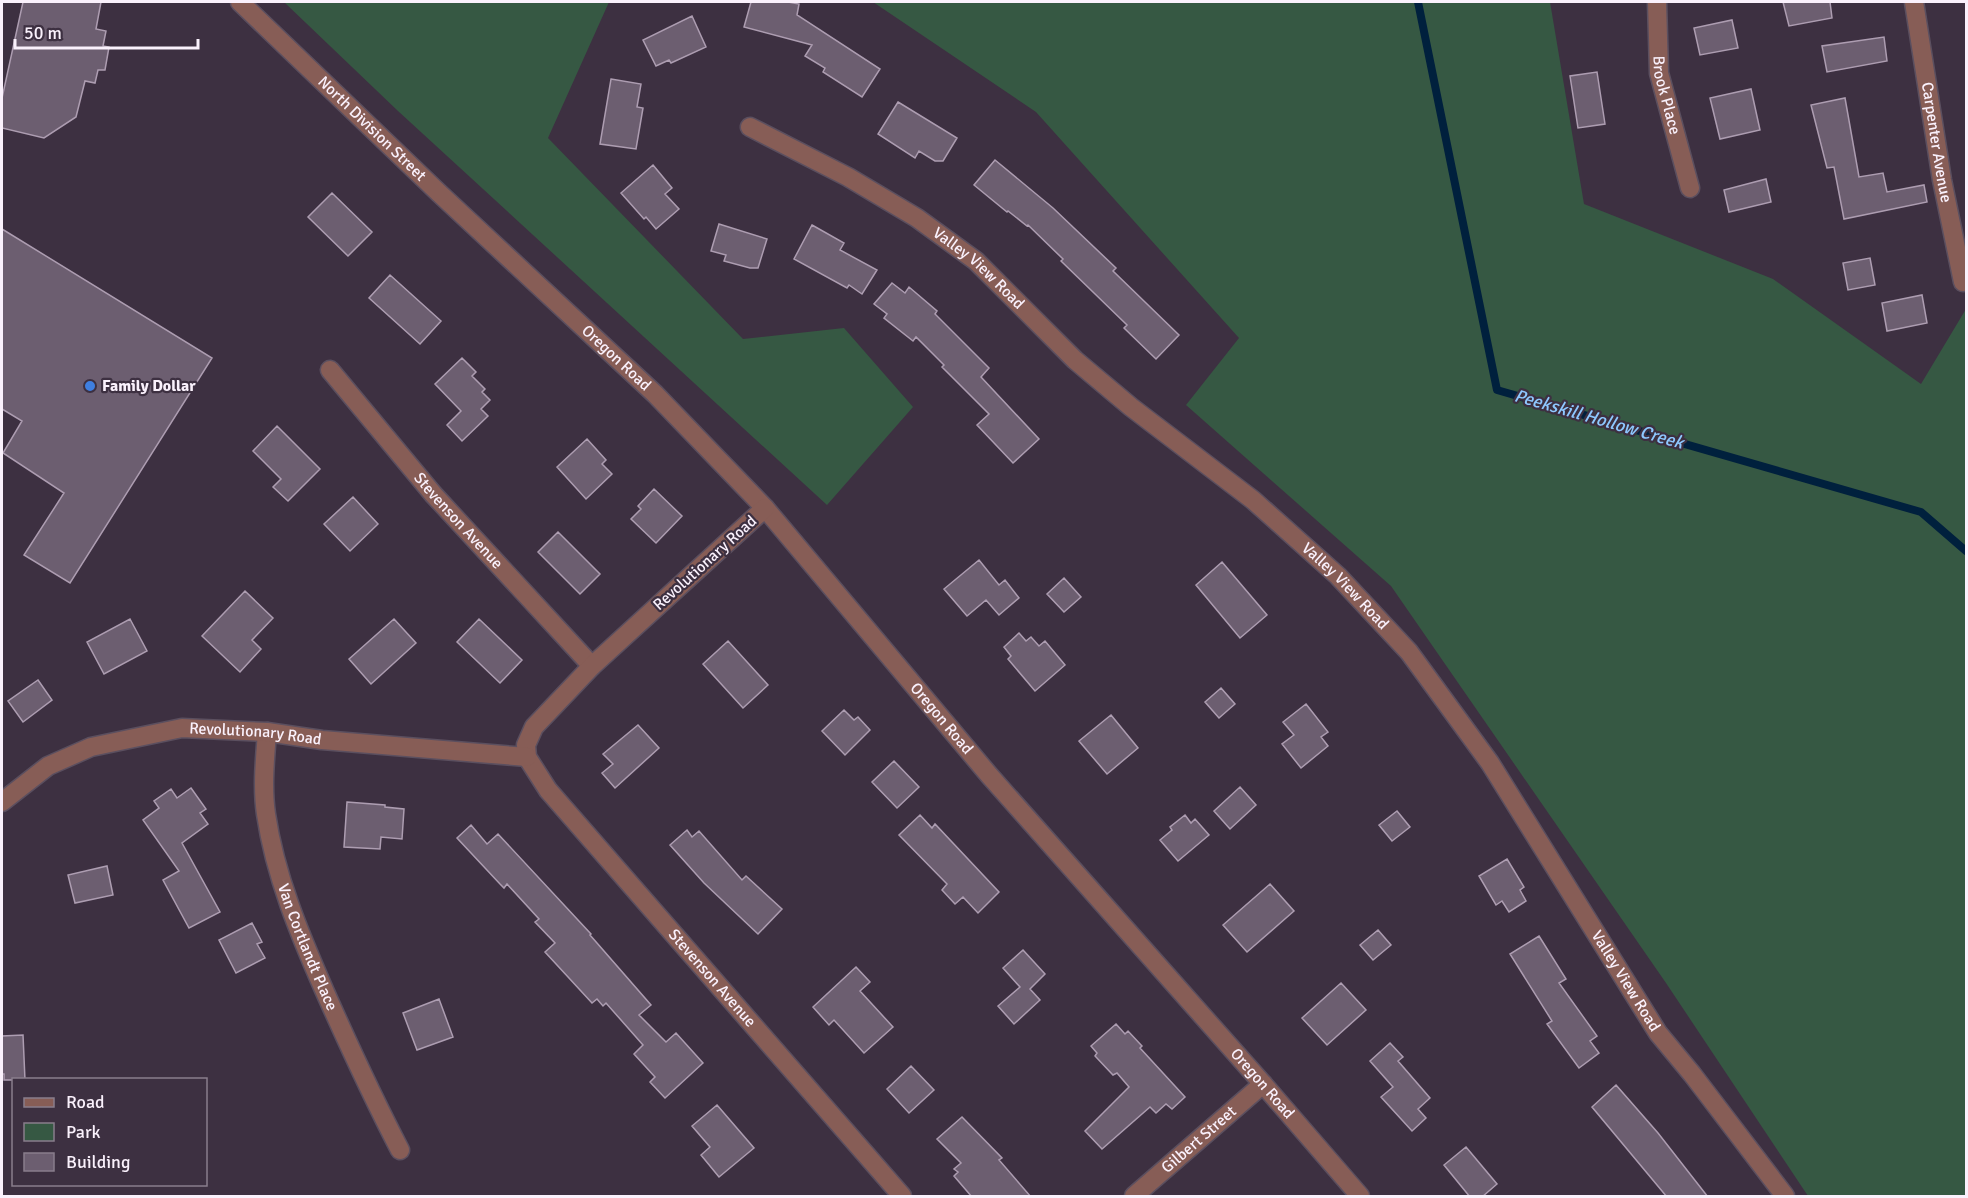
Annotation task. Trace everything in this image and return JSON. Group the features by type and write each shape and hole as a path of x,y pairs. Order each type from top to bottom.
{"street":[{"name":"North Division Street","path":"240,2 506,255"},
{"name":"Brook Place","path":"1657,2 1659,73 1690,188"},
{"name":"Carpenter Avenue","path":"1914,2 1942,180 1963,282"},
{"name":"Valley View Road","path":"750,127 848,177 917,218 976,261 1075,360 1131,407 1252,500 1338,576 1409,652 1452,708 1490,763 1659,1033 1785,1197"},
{"name":"Oregon Road","path":"506,255 654,394 765,508 989,775 1360,1197"},
{"name":"Stevenson Avenue","path":"330,370 433,494 592,666"},
{"name":"Revolutionary Road","path":"2,802 48,766 92,747 182,729 267,732 322,740 527,757 526,745 534,728 592,666 765,508"},
{"name":"Van Cortlandt Place","path":"267,732 264,775 266,813 276,863 304,945 365,1083 400,1150"},
{"name":"Stevenson Avenue","path":"527,757 548,790 902,1197"},
{"name":"Gilbert Street","path":"1134,1197 1263,1084"}],"green space":[{"path":"284,2 609,2 548,138 743,339 844,328 913,407 827,505 398,111"},
{"path":"873,2 1550,2 1584,204 1773,279 1921,384 1966,309 1966,1196 1808,1196 1666,983 1391,586 1186,405 1239,338 1036,112"}],"building":[{"path":"23,2 101,2 96,29 106,31 103,46 109,47 105,70 98,70 95,83 85,81 76,117 44,138 2,128 2,98"},
{"path":"751,2 799,4 797,15 880,69 862,97 823,72 825,68 805,56 812,45 744,27"},
{"path":"1783,2 1830,2 1832,18 1789,26"},
{"path":"692,16 706,47 671,63 669,60 656,66 643,40"},
{"path":"1732,20 1738,48 1700,55 1694,28"},
{"path":"1884,37 1887,61 1827,72 1822,46"},
{"path":"1597,72 1605,124 1578,128 1570,76"},
{"path":"611,79 641,84 637,107 643,108 636,149 600,144"},
{"path":"1751,89 1760,130 1720,139 1710,98"},
{"path":"1845,98 1859,177 1883,173 1887,192 1924,185 1927,202 1844,219 1834,167 1827,168 1811,105"},
{"path":"898,102 957,138 943,161 935,161 919,151 915,158 878,134"},
{"path":"995,160 1053,208 1116,268 1113,271 1179,335 1156,359 1124,328 1127,325 1061,261 1063,259 1028,225 1007,212 974,185"},
{"path":"653,165 672,188 665,194 679,209 656,229 621,193"},
{"path":"1766,179 1771,202 1729,212 1724,190"},
{"path":"332,193 372,232 348,256 308,217"},
{"path":"719,224 767,239 758,268 724,261 726,255 711,251"},
{"path":"812,225 844,243 840,250 877,270 862,294 849,285 847,288 794,259"},
{"path":"2,229 212,358 70,583 24,555 64,493 3,453 22,421 2,409"},
{"path":"1870,258 1875,285 1848,290 1843,263"},
{"path":"390,275 441,321 420,344 369,298"},
{"path":"892,283 905,293 909,287 937,311 935,314 989,368 981,377 1039,439 1013,463 977,425 989,414 916,337 913,341 884,318 887,314 874,304"},
{"path":"1922,295 1927,323 1887,331 1882,303"},
{"path":"462,358 476,372 472,376 485,389 482,392 490,400 481,409 488,416 462,441 447,425 461,411 435,384"},
{"path":"277,426 320,469 288,501 273,487 281,479 253,451"},
{"path":"587,439 606,460 602,464 612,474 586,499 557,467"},
{"path":"654,489 682,516 656,543 631,519 641,509 638,506"},
{"path":"353,497 378,524 350,551 324,524"},
{"path":"558,532 600,574 580,594 538,552"},
{"path":"979,560 999,585 1005,580 1019,598 999,615 986,600 967,616 944,589"},
{"path":"1222,562 1267,615 1240,638 1196,585"},
{"path":"1064,578 1081,597 1064,612 1047,594"},
{"path":"245,591 273,618 252,640 261,649 240,672 202,636"},
{"path":"130,619 147,651 104,674 87,642"},
{"path":"394,619 416,643 371,684 349,659"},
{"path":"479,619 522,660 500,683 457,642"},
{"path":"1019,633 1026,641 1031,637 1039,646 1045,641 1065,665 1035,691 1008,659 1011,656 1004,647"},
{"path":"728,641 768,685 743,708 703,664"},
{"path":"38,680 52,700 23,722 8,701"},
{"path":"1221,688 1235,704 1219,718 1205,702"},
{"path":"1306,704 1328,732 1321,737 1328,746 1301,768 1282,744 1294,735 1283,722"},
{"path":"844,710 854,720 858,717 870,730 845,755 822,731"},
{"path":"1111,715 1138,748 1107,774 1079,741"},
{"path":"638,725 659,748 615,788 602,773 613,764 603,754"},
{"path":"894,761 919,787 897,808 872,782"},
{"path":"1240,787 1256,805 1230,829 1214,811"},
{"path":"191,788 206,809 200,813 208,824 182,843 220,912 189,928 163,880 179,871 143,820 159,808 154,801 171,789 177,798"},
{"path":"347,802 404,809 402,839 381,837 380,849 344,847"},
{"path":"1397,811 1410,827 1392,841 1379,825"},
{"path":"920,815 932,828 935,824 999,892 978,913 963,897 955,904 942,890 947,884 899,835"},
{"path":"1185,815 1191,823 1195,819 1209,835 1178,861 1160,840 1172,830 1170,827"},
{"path":"471,825 487,844 498,834 591,934 651,1005 639,1015 666,1042 676,1033 703,1063 665,1098 650,1082 655,1077 634,1054 643,1045 606,1003 603,1006 597,999 592,1003 545,952 555,943 535,922 539,919 507,884 504,888 457,838"},
{"path":"687,830 692,837 699,831 742,880 746,876 782,909 758,934 704,883 670,845"},
{"path":"1507,859 1524,887 1520,890 1526,901 1509,912 1502,901 1496,905 1479,876"},
{"path":"107,866 113,895 75,903 68,875"},
{"path":"1270,884 1294,911 1247,952 1223,925"},
{"path":"252,923 262,942 257,944 265,958 236,973 219,940"},
{"path":"1378,930 1391,945 1373,960 1360,945"},
{"path":"1539,936 1566,979 1559,983 1597,1036 1590,1041 1599,1053 1579,1068 1547,1024 1552,1021 1510,954"},
{"path":"1023,950 1045,974 1030,989 1040,1000 1014,1024 998,1006 1020,987 1003,968"},
{"path":"856,967 870,982 860,991 893,1027 864,1053 834,1020 829,1025 813,1007"},
{"path":"1341,983 1366,1010 1327,1045 1302,1018"},
{"path":"439,999 453,1037 417,1050 403,1013"},
{"path":"1116,1024 1125,1034 1128,1031 1142,1046 1140,1048 1185,1097 1172,1109 1166,1104 1156,1113 1150,1107 1102,1149 1085,1131 1129,1087 1117,1073 1113,1075 1095,1056 1097,1053 1091,1046"},
{"path":"23,1035 25,1078 4,1080 2,1036"},
{"path":"1390,1043 1403,1057 1398,1061 1430,1098 1418,1109 1426,1118 1412,1131 1381,1097 1393,1087 1370,1061"},
{"path":"911,1066 934,1090 909,1113 887,1089"},
{"path":"1616,1085 1658,1133 1708,1197 1667,1197 1592,1107"},
{"path":"717,1105 754,1148 719,1177 701,1155 710,1147 692,1126"},
{"path":"962,1117 1002,1158 999,1160 1031,1197 972,1197 954,1176 958,1172 954,1169 961,1163 937,1139"},
{"path":"1466,1147 1497,1184 1482,1197 1470,1197 1444,1165"}],"waterway":[{"name":"Peekskill Hollow Creek","path":"1418,2 1497,390 1921,512 1966,551"}],"place":[{"name":"Family Dollar","path":"90,386"}]}
